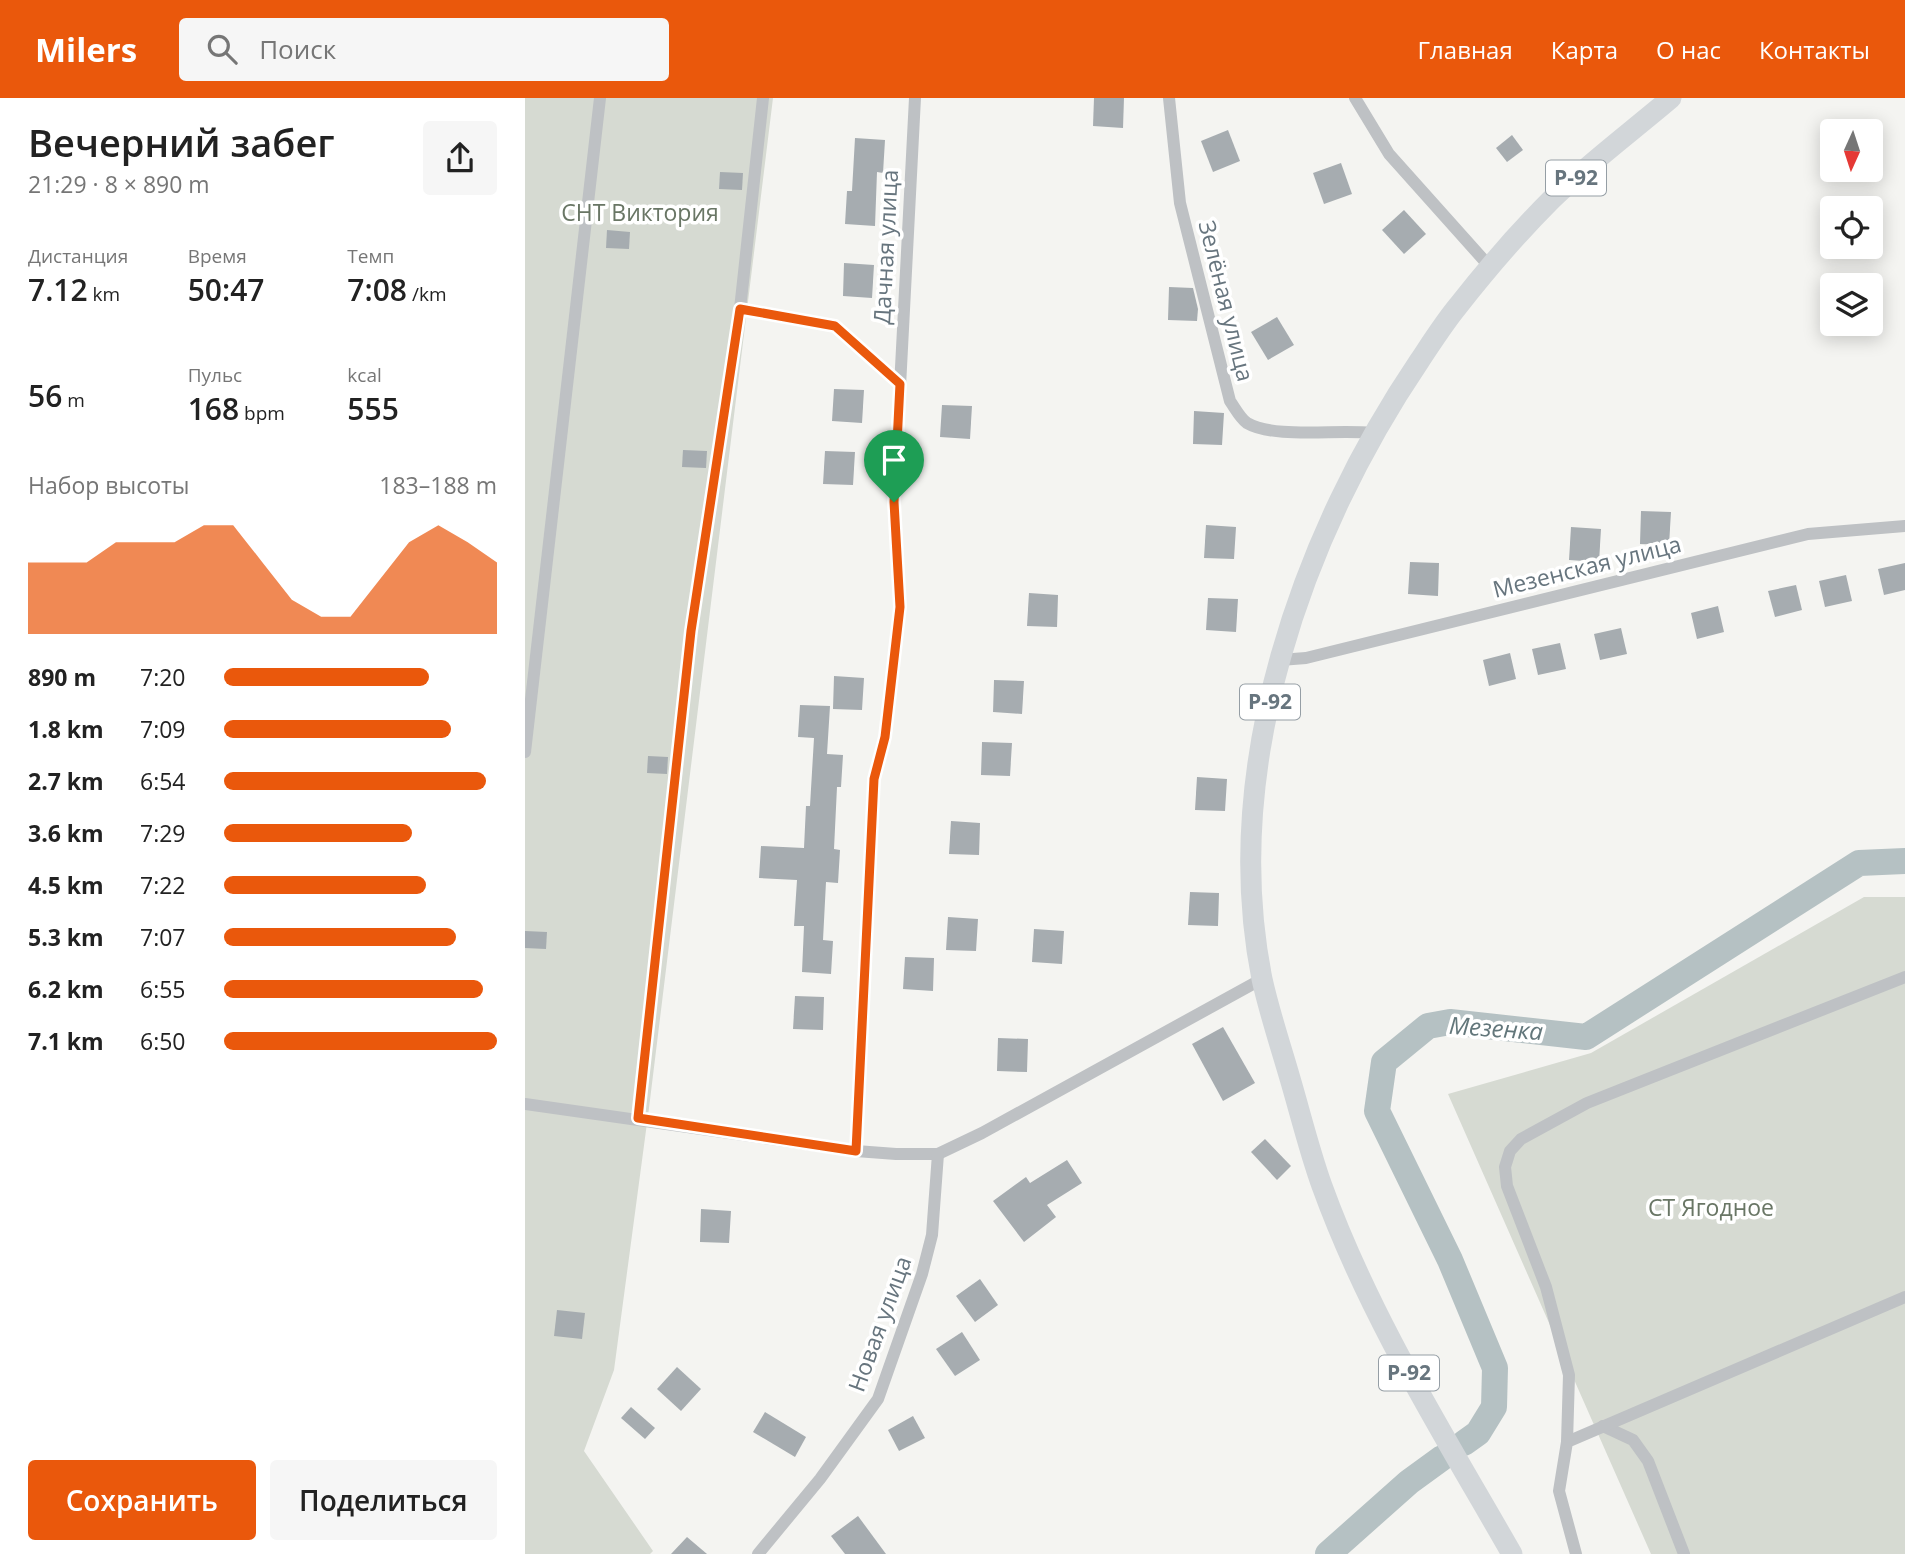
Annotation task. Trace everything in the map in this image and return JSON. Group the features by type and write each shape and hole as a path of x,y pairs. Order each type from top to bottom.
{"main road":[{"name":"Р-92","path":"1512,1554 1412,1380 1350,1254 1321,1185 1262,979 1251,856 1254,803 1267,715 1280,660 1309,568 1372,433 1454,310 1490,267 1553,198 1671,98"}],"street":[{"path":"525,751 600,98"},
{"path":"638,1118 691,631 740,309 763,98"},
{"name":"Дачная улица","path":"856,1151 874,779 885,737 900,607 894,502 915,98"},
{"name":"Зелёная улица","path":"1168,98 1180,203 1230,401 1244,421 1266,431 1347,430 1372,433"},
{"path":"1355,98 1389,154 1490,267"},
{"path":"740,309 835,326 900,384"},
{"name":"Мезенская улица","path":"1280,660 1306,658 1808,534 1905,526"},
{"path":"1576,1554 1559,1491 1567,1442 1569,1375 1546,1287 1507,1186 1505,1167 1510,1151 1521,1139 1587,1103 1905,977"},
{"path":"525,1104 856,1151 938,1154 1031,1107 1262,979"},
{"name":"Новая улица","path":"758,1554 820,1479 878,1399 922,1274 932,1235 938,1154"},
{"path":"1567,1442 1905,1297"},
{"path":"1603,1426 1633,1440 1649,1461 1684,1554"}],"green space":[{"name":"СНТ Виктория","path":"525,98 773,98 649,1108 614,1370 584,1451 653,1551 650,1554 525,1554"},
{"name":"СТ Ягодное","path":"1864,897 1905,897 1905,1554 1651,1554 1448,1094 1591,1053"}],"building":[{"path":"1094,98 1124,98 1123,128 1093,126"},
{"path":"1228,130 1240,161 1213,172 1201,141"},
{"path":"1512,135 1523,150 1507,162 1496,148"},
{"path":"855,138 885,140 883,173 877,172 875,226 845,224 847,191 852,191"},
{"path":"1341,163 1352,194 1324,204 1313,173"},
{"path":"720,172 743,173 742,190 719,189"},
{"path":"1404,210 1426,234 1404,254 1382,230"},
{"path":"607,230 630,232 629,249 606,248"},
{"path":"844,263 874,265 872,298 843,296"},
{"path":"1169,287 1193,288 1198,309 1197,321 1168,320"},
{"path":"1277,317 1294,345 1268,360 1251,332"},
{"path":"834,389 864,390 862,423 832,421"},
{"path":"942,405 972,406 970,439 940,437"},
{"path":"1194,411 1224,413 1222,445 1193,444"},
{"path":"683,450 707,451 706,468 682,467"},
{"path":"825,451 855,452 853,485 823,484"},
{"path":"1641,511 1671,512 1669,545 1640,544"},
{"path":"1206,525 1236,527 1234,559 1204,558"},
{"path":"1571,527 1601,529 1599,562 1569,560"},
{"path":"1410,562 1439,563 1438,596 1408,594"},
{"path":"1905,563 1905,590 1884,595 1878,569"},
{"path":"1846,575 1852,601 1825,607 1819,581"},
{"path":"1796,585 1802,610 1775,617 1768,591"},
{"path":"1029,593 1058,595 1057,627 1027,626"},
{"path":"1208,598 1238,599 1236,632 1206,630"},
{"path":"1718,606 1724,632 1697,639 1691,613"},
{"path":"1621,628 1627,654 1600,660 1594,634"},
{"path":"1560,643 1566,669 1538,675 1532,649"},
{"path":"1510,653 1516,679 1489,686 1483,660"},
{"path":"834,676 864,678 862,710 833,709"},
{"path":"994,680 1024,681 1022,714 993,712"},
{"path":"800,705 830,706 827,754 843,755 841,787 837,787 834,849 840,850 838,883 826,882 823,940 833,941 831,974 802,972 804,926 794,926 797,880 759,878 761,846 804,848 806,806 810,806 814,738 798,737"},
{"path":"982,742 1012,743 1010,776 981,775"},
{"path":"648,756 668,757 667,774 647,773"},
{"path":"1197,777 1227,779 1225,811 1195,810"},
{"path":"951,821 980,823 979,855 949,854"},
{"path":"1190,892 1219,893 1218,926 1188,925"},
{"path":"948,917 978,919 976,951 946,950"},
{"path":"1034,929 1064,931 1062,964 1032,962"},
{"path":"525,931 547,932 546,949 525,948"},
{"path":"905,957 934,958 933,991 903,989"},
{"path":"795,996 824,997 823,1030 793,1029"},
{"path":"1223,1027 1255,1083 1223,1101 1192,1044"},
{"path":"998,1038 1028,1039 1027,1072 997,1071"},
{"path":"1265,1139 1291,1166 1277,1180 1251,1152"},
{"path":"1067,1160 1082,1183 1047,1205 1056,1217 1024,1242 993,1201 1026,1177 1030,1183"},
{"path":"701,1209 731,1211 729,1243 700,1242"},
{"path":"980,1279 998,1305 975,1322 956,1296"},
{"path":"557,1310 585,1313 582,1339 554,1336"},
{"path":"962,1332 980,1360 955,1376 936,1349"},
{"path":"677,1367 701,1389 681,1411 657,1389"},
{"path":"631,1407 655,1428 645,1439 621,1418"},
{"path":"765,1412 806,1437 795,1457 753,1432"},
{"path":"913,1416 925,1438 899,1451 888,1430"},
{"path":"858,1516 886,1554 845,1554 831,1536"},
{"path":"687,1537 707,1554 671,1554"}],"waterway":[{"name":"Мезенка","path":"1464,1443 1478,1433 1494,1407 1495,1368 1450,1260 1377,1111 1384,1062 1428,1026 1450,1022 1586,1037 1859,863 1905,861"},
{"name":"Мезенка","path":"1328,1554 1409,1482 1442,1458"}],"route":[{"path":"740,309 835,326 900,384 894,502 900,607 885,737 874,779 856,1151 638,1118 691,631 740,309"}]}
